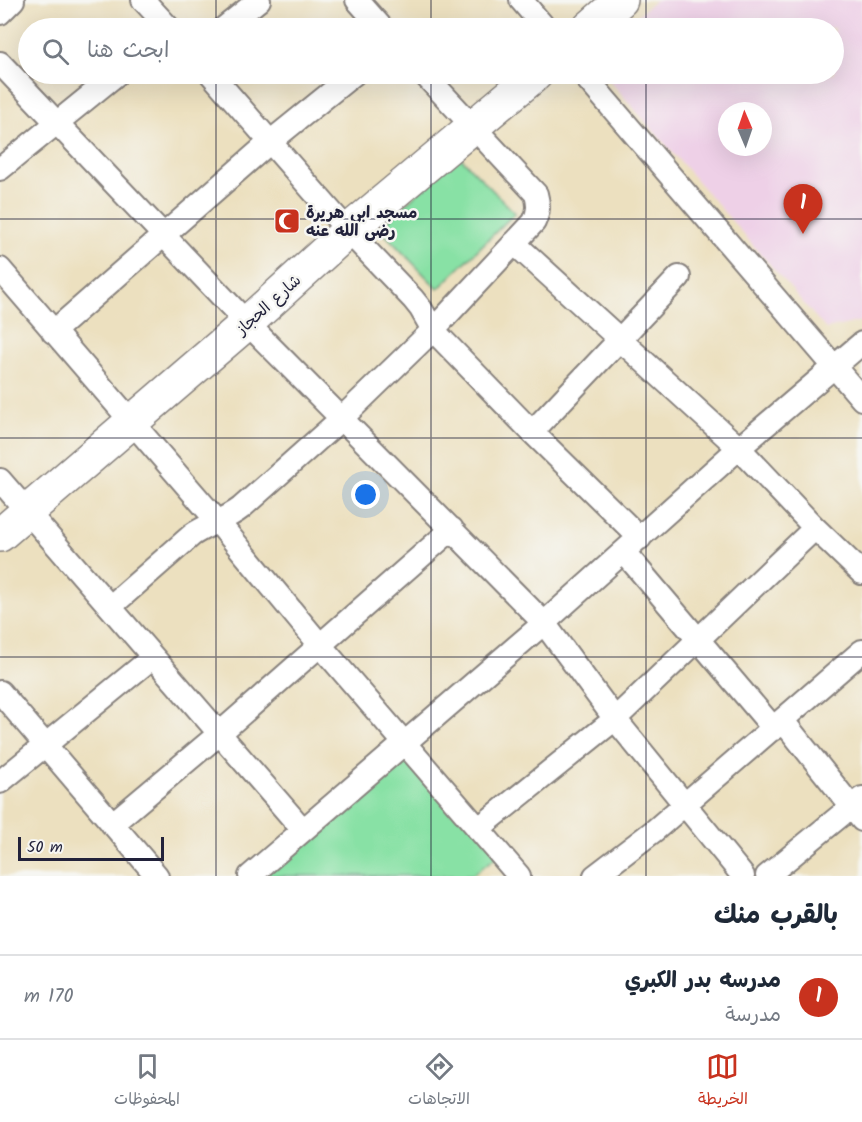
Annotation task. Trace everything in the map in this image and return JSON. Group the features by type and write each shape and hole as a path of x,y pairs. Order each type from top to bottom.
{"main road":[{"path":"600,18 621,0"},
{"name":"شارع الحجاز","path":"0,535 247,323 348,231 523,84"}],"street":[{"path":"0,13 13,0"},
{"path":"143,0 160,18"},
{"path":"236,18 259,0"},
{"path":"357,0 373,18"},
{"path":"521,0 536,18"},
{"path":"0,63 18,82"},
{"path":"20,84 247,323 544,623 615,719 743,876"},
{"path":"0,169 105,84"},
{"path":"220,84 348,231 413,299 433,330 532,432 632,545 698,639 858,808 767,876"},
{"path":"53,332 270,142 342,84"},
{"path":"110,607 192,535 241,508 341,419 433,330 534,222 539,203 536,194 433,84"},
{"path":"592,84 862,399"},
{"path":"514,243 739,448 815,528 862,573"},
{"path":"0,269 519,876"},
{"path":"532,432 679,277"},
{"path":"250,876 544,623 739,448 862,343"},
{"path":"0,480 303,831"},
{"path":"478,829 615,719 815,528"},
{"path":"112,824 219,734 452,529"},
{"path":"595,876 686,804 862,651"},
{"path":"0,782 153,657"},
{"path":"0,692 157,876"}],"shaded area":[{"path":"656,0 862,0 862,321 826,329 613,84 844,84 844,18 634,18"}],"green space":[{"path":"457,154 515,213 438,289 380,229"},
{"path":"416,746 500,854 471,876 261,876"}],"place":[{"name":"مسجد ابي هريرة رضى الله عنه","path":"287,221"},
{"name":"مدرسه بدر الكبري","path":"803,234"}]}
